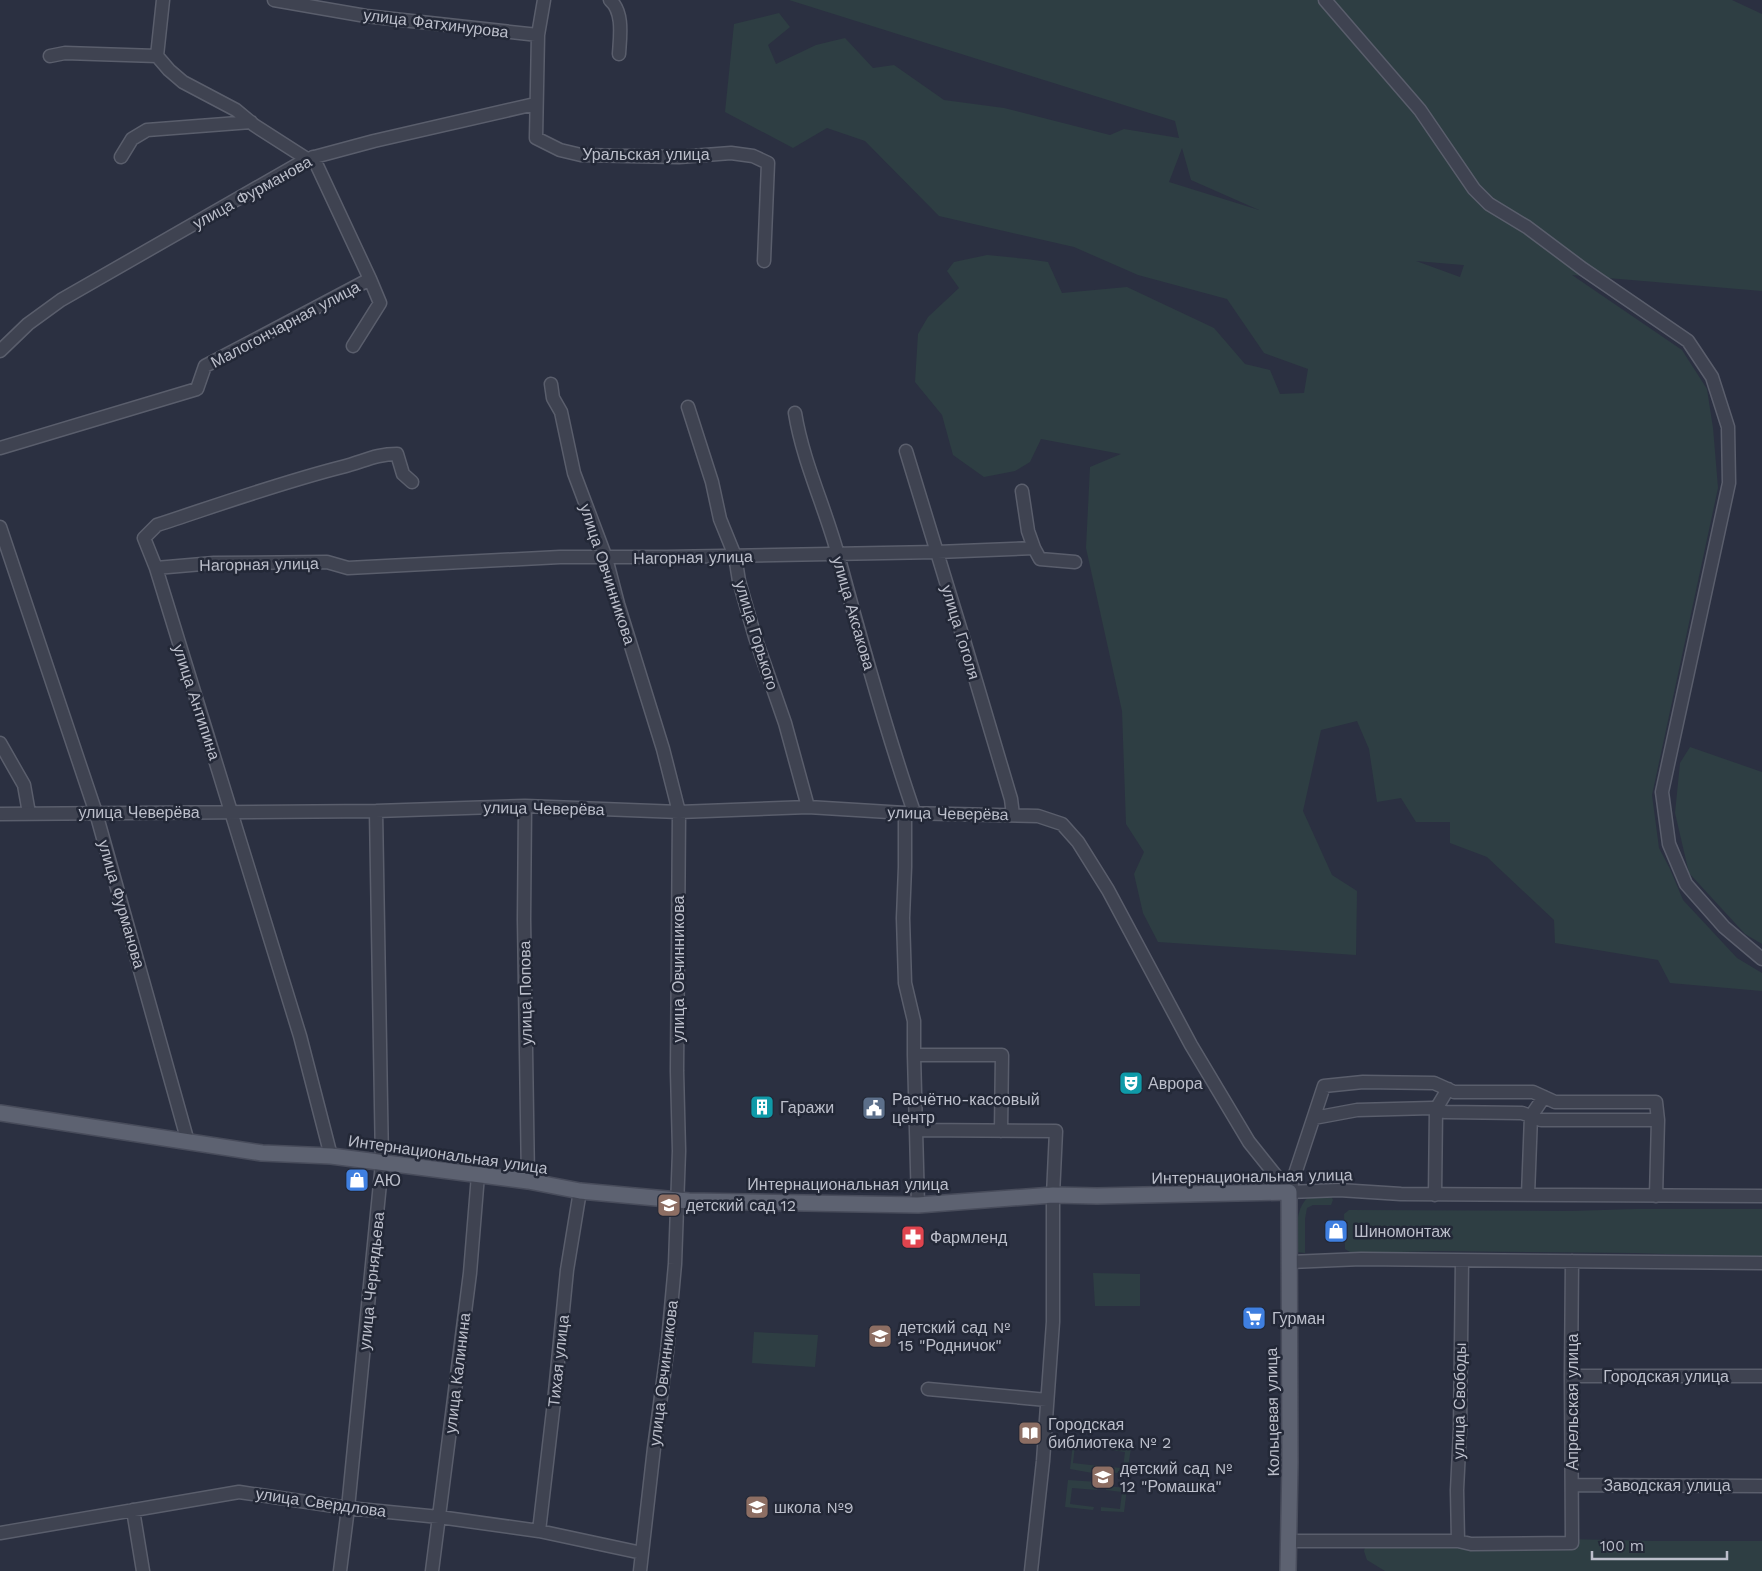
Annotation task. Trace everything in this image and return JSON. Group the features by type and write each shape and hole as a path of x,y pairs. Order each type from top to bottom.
{"main road":[{"name":"Интернациональная улица","path":"0,1113 262,1153 331,1156 528,1181 580,1192 678,1200 918,1205 1053,1195 1097,1196 1289,1192"},
{"name":"Кольцевая улица","path":"1288,1571 1290,1541 1289,1192"}],"street":[{"path":"156,56 163,0"},
{"name":"улица Фатхинурова","path":"274,0 366,16 538,35"},
{"name":"Уральская улица","path":"544,0 538,35 535,104 536,138 560,150 581,155 679,157 731,153 753,156 768,163 764,261"},
{"path":"610,0 615,4 618,12 619,54"},
{"path":"1325,0 1420,110 1474,190 1489,204 1527,227 1583,269 1688,341 1712,377 1728,427 1729,483 1662,792 1669,844 1686,884 1724,927 1762,959"},
{"path":"50,56 66,53 156,56 183,82 222,102 310,158"},
{"name":"улица Фурманова","path":"0,351 28,324 61,300 310,158 374,141 535,104"},
{"path":"121,157 132,140 147,130 251,122"},
{"name":"Малогончарная улица","path":"0,448 197,389 205,366 370,279 310,158"},
{"path":"353,346 380,303 370,279"},
{"name":"улица Овчинникова","path":"551,384 553,398 561,412 574,473 606,558 618,604 664,749 679,812 679,1151 675,1264 667,1352 640,1571"},
{"name":"улица Горького","path":"688,407 712,482 720,519 735,556 739,581 755,637 785,722 808,807"},
{"name":"улица Аксакова","path":"795,414 799,437 837,553 848,598 910,813 903,918 905,983 914,1021 918,1205"},
{"name":"улица Гоголя","path":"906,451 1003,772 1013,814"},
{"name":"улица Антипина","path":"331,1156 300,1036 156,568 144,538 157,525 289,480 352,464 380,454 397,454 403,474 412,482"},
{"path":"1022,491 1028,531 1040,559 1074,562"},
{"name":"улица Фурманова","path":"0,527 96,813 188,1142"},
{"name":"Нагорная улица","path":"156,568 214,563 327,562 348,568 560,557 735,556 1034,548"},
{"path":"0,743 24,785 29,813"},
{"name":"улица Чеверёва","path":"0,814 376,810 525,806 679,812 808,807 910,813 1038,816 1062,824 1078,842 1108,890 1191,1045 1249,1142 1289,1192"},
{"name":"улица Попова","path":"525,806 524,929 528,1181"},
{"name":"улица Чернядьева","path":"340,1571 348,1508 382,1163 376,810"},
{"path":"914,1055 1002,1055 1001,1131"},
{"path":"1289,1192 1324,1086 1363,1082 1434,1083 1454,1092 1533,1092 1554,1102 1656,1102 1658,1120 1656,1196"},
{"path":"1435,1195 1436,1110 1448,1089"},
{"path":"1528,1195 1531,1116 1544,1097"},
{"path":"1314,1118 1357,1110 1432,1108 1445,1112 1522,1113 1541,1120 1658,1120"},
{"path":"917,1130 1056,1131 1053,1195 1053,1322 1043,1461 1031,1571"},
{"name":"улица Калинина","path":"432,1571 470,1273 478,1175"},
{"name":"Интернациональная улица","path":"1289,1192 1339,1190 1435,1195 1762,1196"},
{"name":"Тихая улица","path":"538,1531 554,1402 567,1270 580,1192"},
{"path":"1290,1262 1361,1259 1762,1263"},
{"name":"улица Свободы","path":"1458,1541 1457,1490 1460,1429 1462,1261"},
{"name":"Апрельская улица","path":"1458,1541 1471,1544 1572,1543 1572,1261"},
{"name":"Городская улица","path":"1571,1376 1762,1376"},
{"path":"928,1389 1047,1400"},
{"name":"Заводская улица","path":"1572,1485 1762,1486"},
{"name":"улица Свердлова","path":"0,1533 239,1492 348,1508 439,1517 538,1531 642,1553"},
{"path":"133,1510 143,1571"},
{"path":"1290,1541 1458,1541"}],"shaded area":[{"path":"789,0 1732,0 1762,14 1762,291 1572,275 1682,350 1707,389 1713,428 1718,488 1652,795 1659,848 1683,900 1737,958 1762,973 1762,991 1670,983 1658,960 1555,943 1554,920 1487,857 1450,843 1450,822 1416,822 1401,798 1377,802 1369,749 1357,721 1321,730 1303,811 1332,875 1357,891 1356,955 1158,942 1143,913 1134,874 1144,852 1126,824 1122,711 1086,548 1090,467 1121,454 1041,439 1030,462 1015,471 984,477 953,455 942,415 915,382 918,334 928,317 959,288 947,271 954,262 987,255 1048,262 1062,293 1127,287 1214,328 1245,364 1270,370 1280,394 1304,393 1308,369 1264,353 1227,299 1138,275 1074,247 939,216 865,141 827,128 793,148 725,112 734,24 779,13 790,27 768,45 776,64 816,45 845,38 873,68 894,65 944,100 1004,108 1110,135 1124,129 1179,138 1175,121","holes":["1182,148 1191,180 1259,210 1169,182","1416,261 1463,265 1464,265 1460,277"]},
{"path":"1690,747 1762,772 1762,944 1745,934 1689,873 1675,813 1680,763"},
{"path":"1331,1196 1333,1200 1331,1205 1313,1205 1307,1208 1305,1219 1305,1253 1297,1252 1297,1223 1303,1203 1308,1197"},
{"path":"1762,1209 1762,1257 1633,1253 1436,1251 1366,1253 1350,1252 1345,1249 1344,1214 1349,1210 1571,1211"},
{"path":"1093,1273 1140,1274 1140,1306 1095,1306"},
{"path":"754,1332 818,1335 815,1367 752,1363"},
{"path":"1073,1443 1099,1445 1099,1449 1075,1446 1073,1463 1099,1466 1098,1474 1070,1469"},
{"path":"1105,1445 1131,1448 1127,1474 1107,1472 1108,1467 1123,1468 1125,1452 1105,1449"},
{"path":"1068,1480 1098,1482 1097,1490 1072,1488 1070,1504 1094,1507 1093,1510 1065,1507"},
{"path":"1106,1486 1127,1488 1124,1512 1101,1511 1101,1507 1120,1509 1122,1492 1106,1490"},
{"path":"1565,1539 1762,1541 1762,1571 1385,1571 1367,1560 1364,1551 1366,1545"}],"place":[{"name":"Аврора","path":"1131,1083"},
{"name":"Гаражи","path":"762,1107"},
{"name":"Расчётно-кассовый центр","path":"874,1108"},
{"name":"АЮ","path":"357,1180"},
{"name":"детский сад 12","path":"669,1205"},
{"name":"Шиномонтаж","path":"1336,1231"},
{"name":"Фармленд","path":"913,1237"},
{"name":"Гурман","path":"1254,1318"},
{"name":"детский сад № 15 \"Родничок\"","path":"880,1336"},
{"name":"Городская библиотека № 2","path":"1030,1433"},
{"name":"детский сад № 12 \"Ромашка\"","path":"1103,1477"},
{"name":"школа №9","path":"757,1507"}]}
